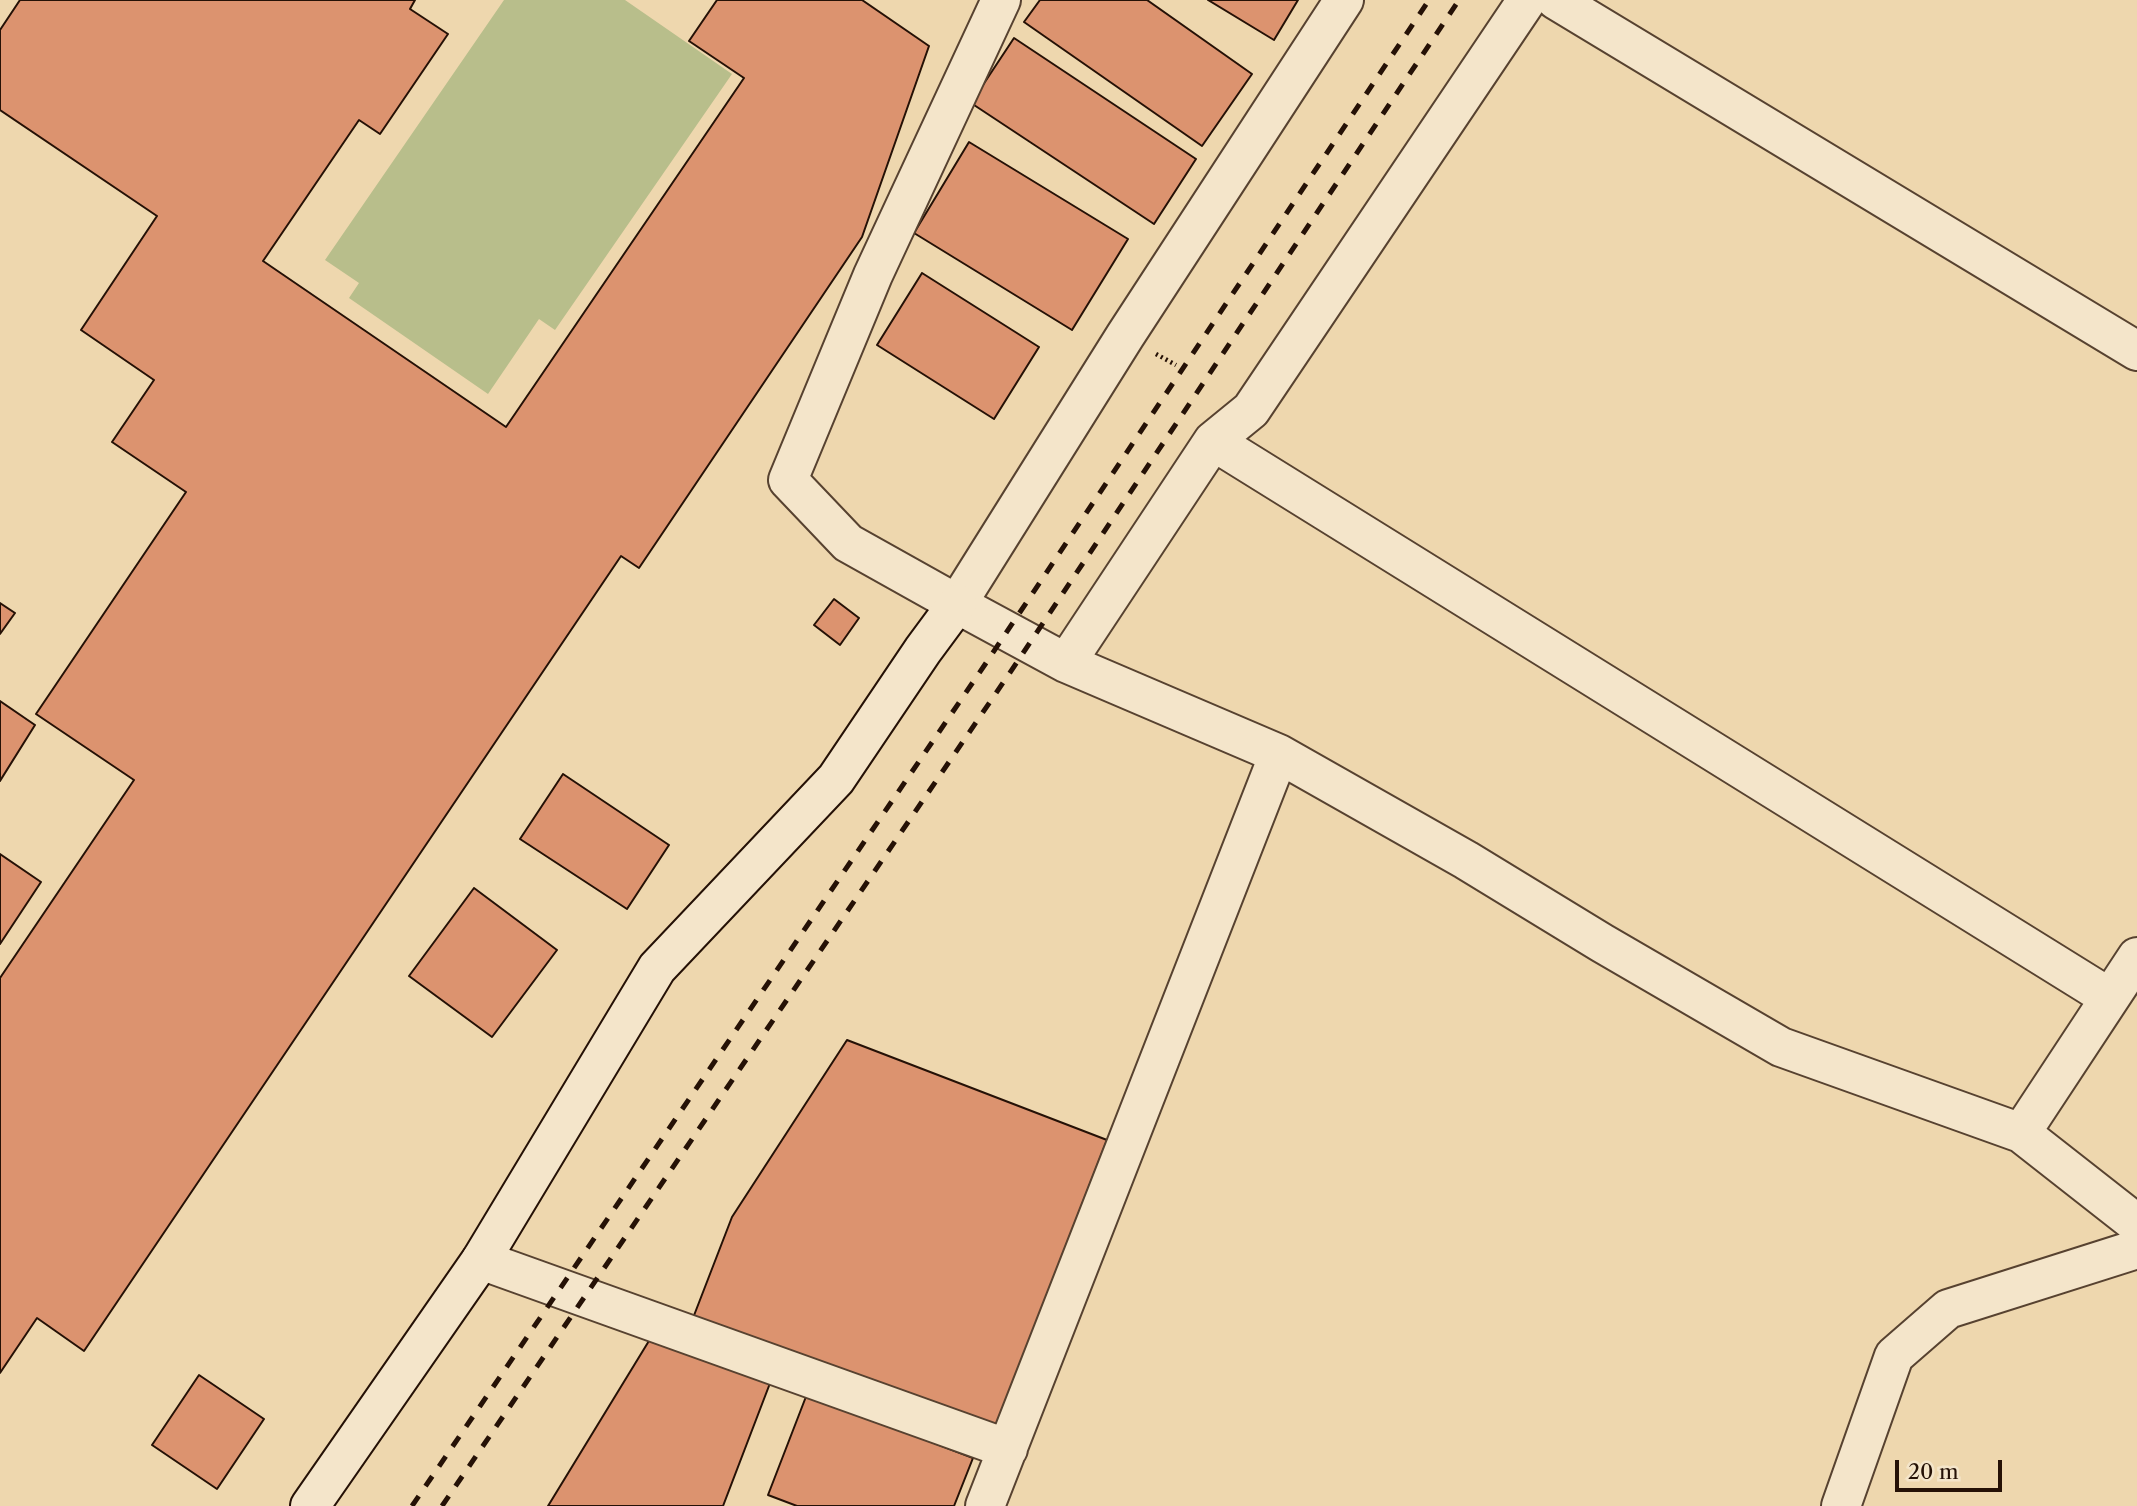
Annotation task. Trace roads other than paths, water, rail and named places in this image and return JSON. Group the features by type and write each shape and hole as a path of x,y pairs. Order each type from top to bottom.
{"street":[{"path":"1000,0 873,275 788,480 848,543 957,604 1066,663 1279,754 1466,860 1781,1047 2021,1133 2137,1224"},
{"path":"310,1506 481,1259 657,968 836,779 957,604 1125,336 1344,0"},
{"path":"1066,663 1213,441 1251,410 1527,0"},
{"path":"1556,0 2137,351"},
{"path":"1213,441 2110,998"},
{"path":"985,1506 1279,754"},
{"path":"2021,1133 2137,957"},
{"path":"1841,1506 1894,1356 1948,1309 2137,1249"},
{"path":"481,1259 1008,1449"}],"railway":[{"path":"412,1506 986,663 1429,0"},
{"path":"442,1506 1009,674 1459,0"}]}
